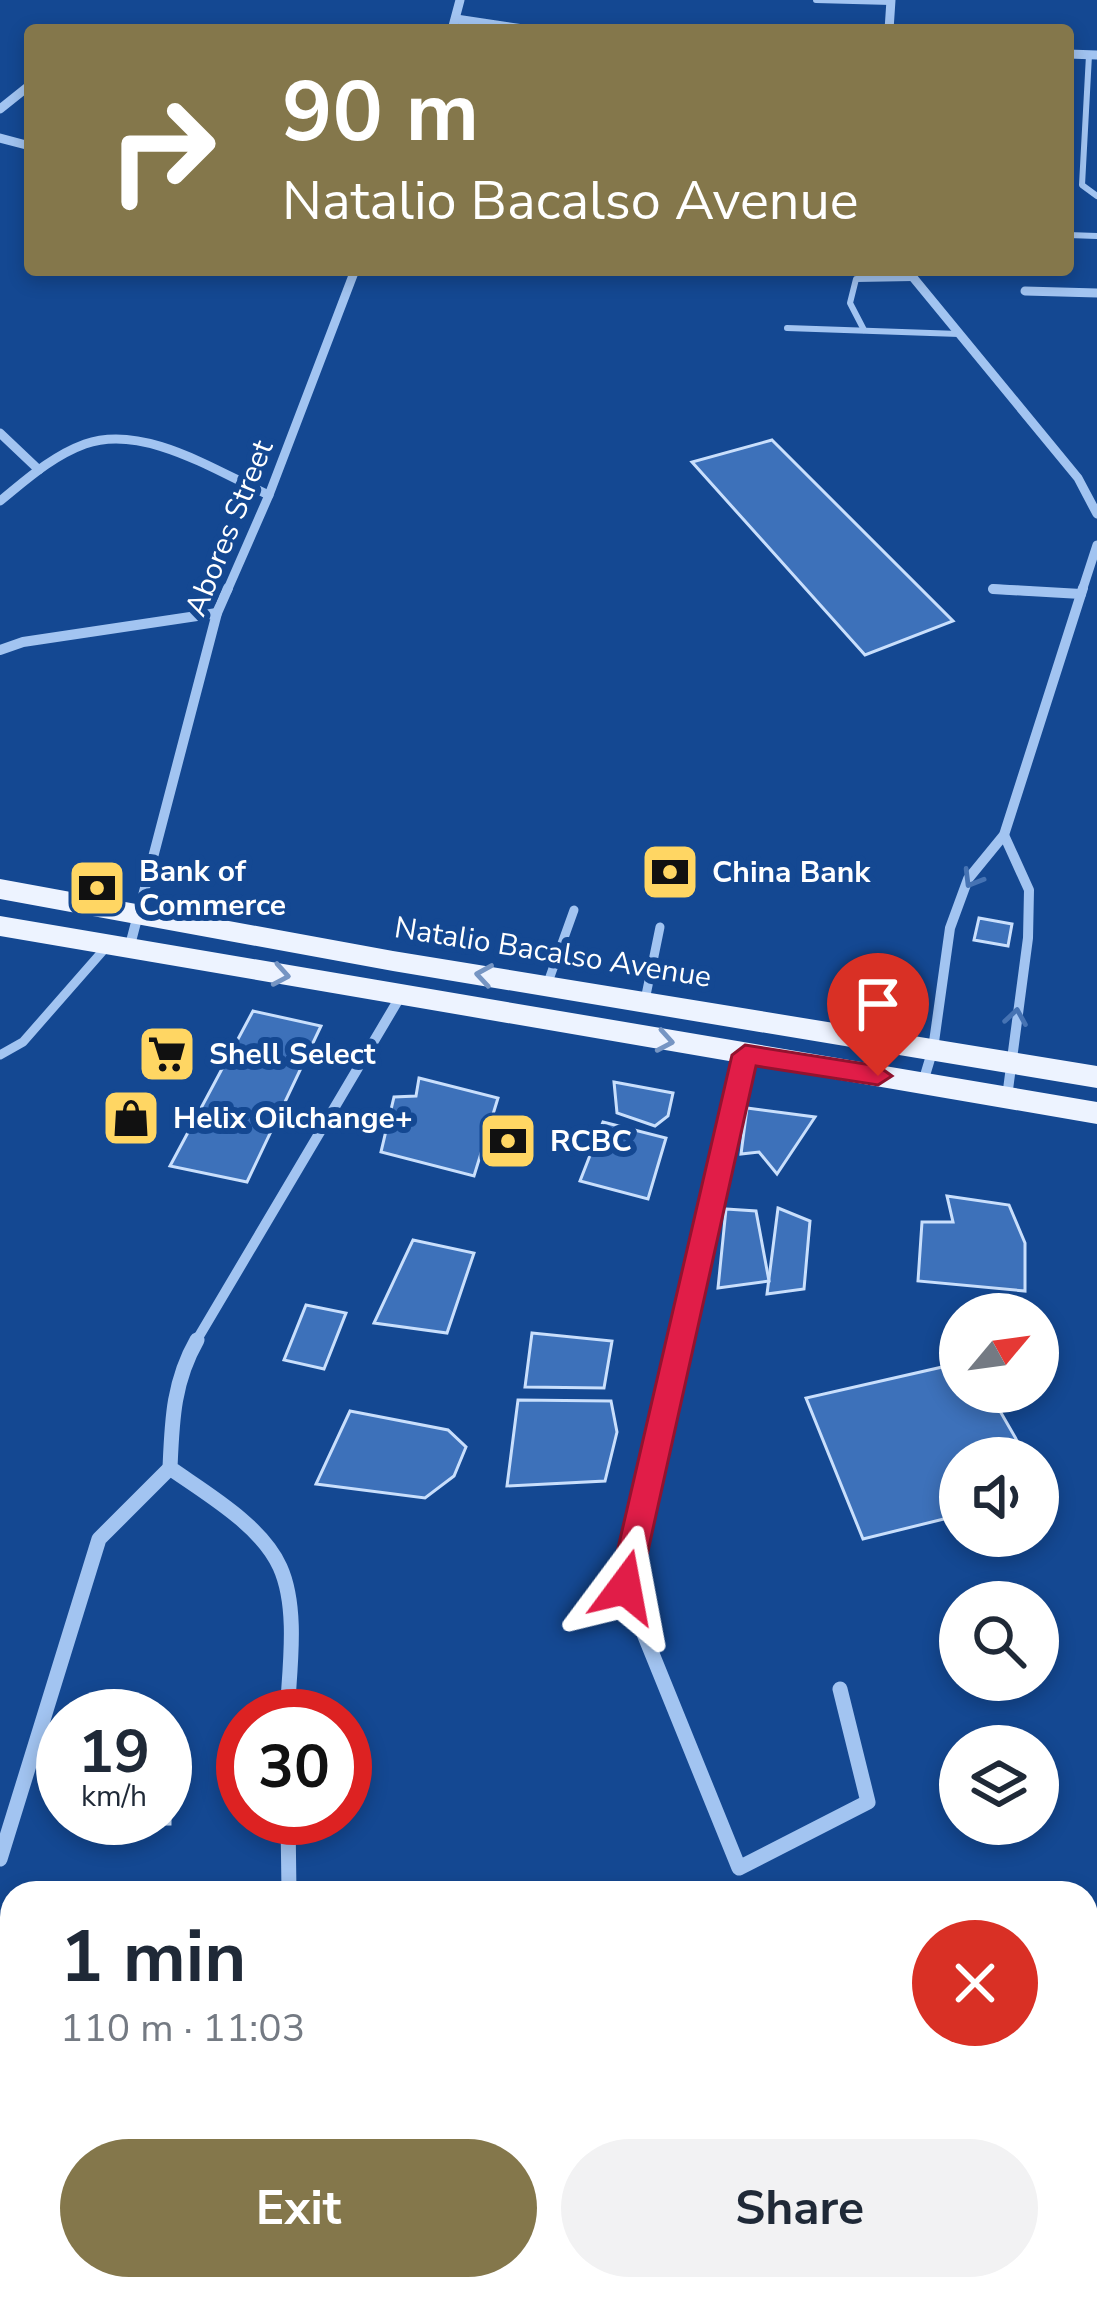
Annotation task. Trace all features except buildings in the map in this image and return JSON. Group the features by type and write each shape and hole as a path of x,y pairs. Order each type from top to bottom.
{"main road":[{"name":"Natalio Bacalso Avenue","path":"0,889 1097,1077"},
{"path":"0,926 1097,1113"}],"street":[{"path":"454,24 460,0"},
{"path":"456,19 490,24"},
{"path":"0,109 24,90"},
{"name":"Abores Street","path":"118,947 137,912 195,713 218,614 353,276"},
{"path":"912,276 1078,478 1097,514"},
{"path":"1025,291 1097,293"},
{"path":"0,433 39,470"},
{"path":"0,501 39,470 93,441 132,439 269,495"},
{"path":"923,1082 933,1049 950,928 968,879 1004,835 1097,545"},
{"path":"993,589 1081,594"},
{"path":"0,650 22,642 218,614"},
{"path":"1004,835 1029,890 1028,938 1007,1097"},
{"path":"0,1859 99,1539 170,1468 173,1401 182,1366 400,997"},
{"path":"745,1055 625,1587 740,1868 868,1802 840,1689"},
{"path":"170,1468 225,1506 280,1568 289,1650 288,1689"},
{"path":"288,1845 289,1881"}],"lane":[{"path":"816,0 891,1"},
{"path":"1093,55 1082,185 1097,196"},
{"path":"864,330 850,303 856,278 883,276"},
{"path":"787,328 959,334"},
{"path":"547,985 574,910"},
{"path":"644,1000 660,927"},
{"path":"0,1055 23,1042 118,947"}],"place":[{"name":"China Bank","path":"670,872"},
{"name":"Bank of Commerce","path":"97,888"},
{"name":"Shell Select","path":"167,1054"},
{"name":"Helix Oilchange+","path":"131,1118"},
{"name":"RCBC","path":"508,1141"}],"route":[{"path":"625,1587 745,1055 878,1076"}]}
